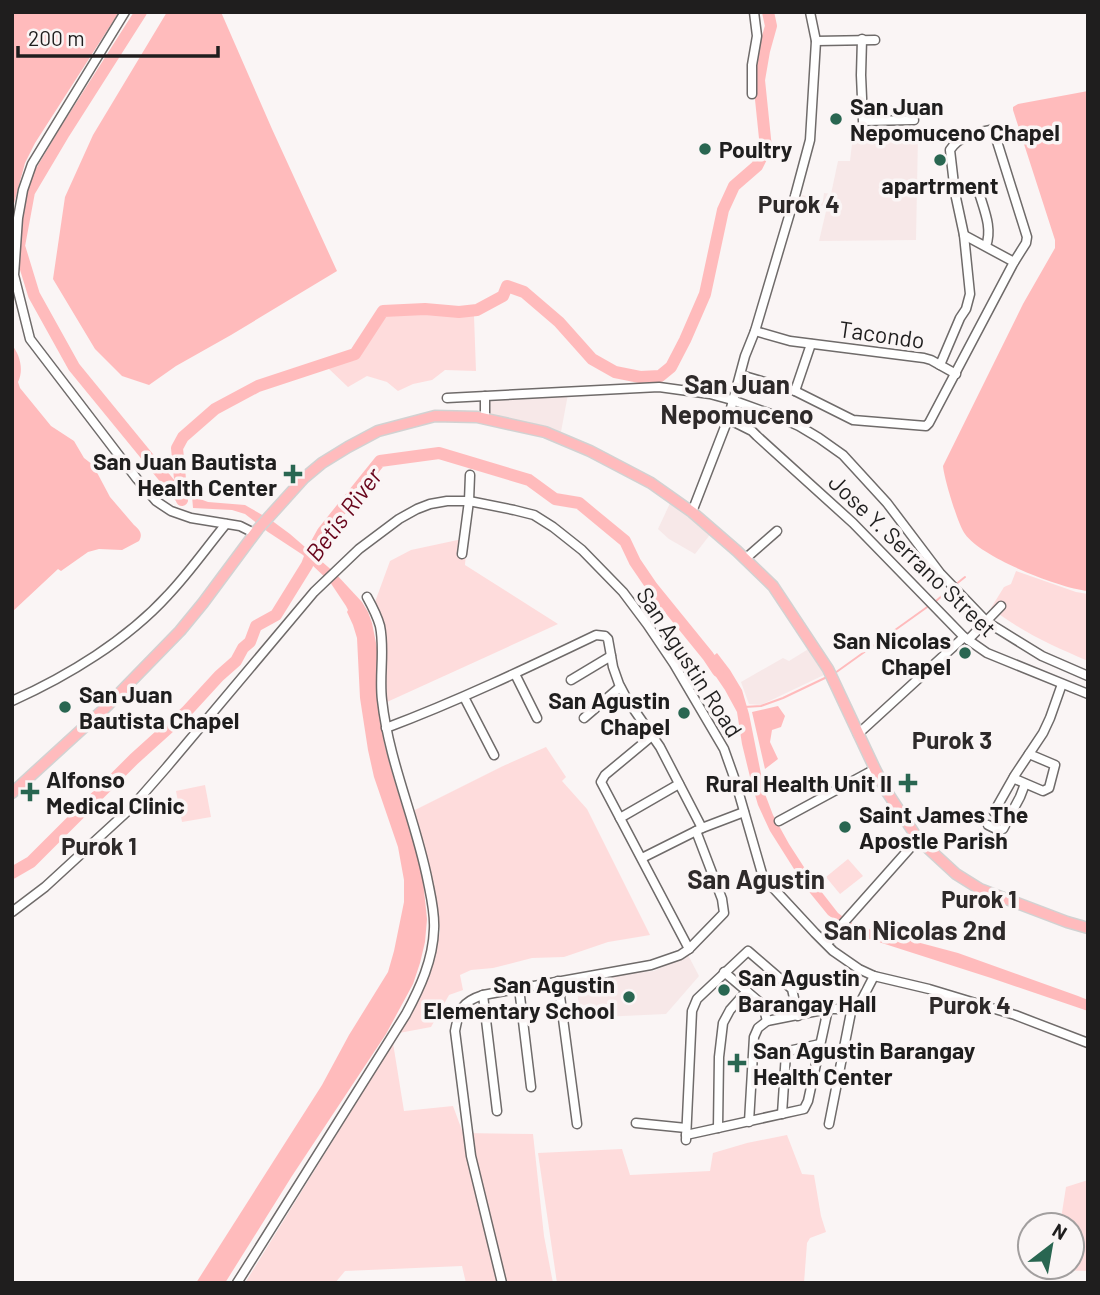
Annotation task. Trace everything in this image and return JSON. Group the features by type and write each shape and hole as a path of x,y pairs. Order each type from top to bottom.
{"main road":[{"path":"12,793 104,709 180,631 256,531 321,463 378,431 435,416 485,418 545,432 590,451 651,483 692,512 772,586 828,669 875,769 918,839 956,874 980,889 1055,918 1087,927"}],"street":[{"path":"125,12 32,164 27,177 18,218 15,275 20,299 30,338 156,501 171,511 191,518 256,531"},
{"path":"752,94 752,65 757,36 754,12"},
{"path":"692,512 728,419 810,140 816,41 810,12"},
{"path":"862,39 863,121 914,120"},
{"path":"816,41 875,40"},
{"path":"741,375 794,391 853,420 926,426 1026,243 1027,237 995,135 990,130 970,135 953,145 950,150 964,235 970,294 969,302 940,365"},
{"path":"978,189 989,229 986,246"},
{"path":"964,235 1014,262"},
{"name":"Tacondo","path":"755,331 790,341 913,356 931,360 956,374"},
{"path":"794,391 811,344"},
{"path":"447,398 659,387 694,391 733,400 799,426 843,456 887,503 940,573 987,622 1042,656 1088,676"},
{"path":"485,396 485,418"},
{"name":"Jose Y. Serrano Street","path":"728,419 752,431 853,523 966,638 987,653 1088,694"},
{"path":"462,554 470,475"},
{"name":"San Agustin Road","path":"12,912 44,887 131,807 338,568 372,538 417,509 447,501 469,501 534,515 583,550 623,592 674,664 724,749 762,877 847,962 874,976 929,989 1015,1015 1088,1043"},
{"path":"12,701 42,688 139,623 168,595 226,524"},
{"path":"745,559 777,531"},
{"path":"237,1283 406,1014 428,966 434,911 415,827 398,778 386,728 382,699 380,626 367,597"},
{"path":"858,734 987,622 1000,606"},
{"path":"386,728 464,697 596,635 605,636 620,687 679,784 699,829 722,899 724,913 680,955 651,965 483,995 469,999 459,1013 455,1031 471,1156 502,1283"},
{"path":"571,680 611,656"},
{"path":"515,674 537,718"},
{"path":"993,812 1050,718 1062,684"},
{"path":"584,718 620,687"},
{"path":"464,697 494,755"},
{"path":"652,736 602,778 601,782 689,949"},
{"path":"1014,777 1043,791 1049,788 1055,768 1052,763 1029,754"},
{"path":"779,821 875,769"},
{"path":"620,818 679,784"},
{"path":"988,825 998,830 1003,829 1025,784"},
{"path":"642,858 699,829 744,811"},
{"path":"827,944 918,839"},
{"path":"686,1134 691,1011 697,999 747,951 792,989 798,1016"},
{"path":"724,972 763,1005 767,1021"},
{"path":"749,1122 754,1037 758,1028 767,1021 859,1005 874,976"},
{"path":"558,981 577,1124"},
{"path":"519,988 531,1087"},
{"path":"718,1128 723,1023 730,1010 747,991"},
{"path":"483,995 497,1111"},
{"path":"830,1124 852,1007"},
{"path":"636,1123 686,1134 801,1111 807,1106 828,1009"},
{"path":"782,1114 786,1053 820,1044"}],"shaded area":[{"path":"12,12 119,12 35,143 25,163 12,211"},
{"path":"167,12 221,12 337,271 176,366 149,385 122,376 95,349 53,279 65,197 93,135"},
{"path":"1088,91 1088,591 1059,584 1022,570 987,553 974,543 965,534 959,521 943,466 1023,304 1055,248 1055,240 1013,107"},
{"path":"853,135 918,136 916,240 819,241 827,207 800,200 802,195 823,200 824,193 831,194 838,161 850,161"},
{"path":"424,311 474,316 476,371 445,370 432,380 398,391 387,382 367,376 348,387 328,368 356,354 385,313"},
{"path":"12,345 20,363 20,388 51,426 74,441 84,458 93,465 110,497 141,534 139,541 122,550 99,549 88,552 61,571 58,569 12,612"},
{"path":"568,394 561,432 485,417 485,399"},
{"path":"192,496 208,502 245,505 271,520 335,573 368,612 377,648 378,695 384,743 422,871 427,919 425,942 413,984 386,1034 225,1283 196,1283 322,1085 388,972 404,902 404,880 398,847 374,777 368,750 360,698 357,638 346,606 330,582 303,555 245,514 232,510 193,508"},
{"path":"672,499 712,532 695,554 669,539 658,529"},
{"path":"467,538 465,565 558,624 387,702 383,626 375,602 390,561 411,550"},
{"path":"1016,571 1088,594 1088,661 1025,631 991,608 1004,587 1011,584"},
{"path":"810,648 826,674 761,705 749,704 741,682 783,658 789,661"},
{"path":"717,653 742,690 765,794 773,815 813,881 838,913 850,922 868,929 958,953 1078,996 1088,1000 1088,1011 863,937 828,915 806,888 770,831 758,805 742,744 737,712 706,662"},
{"path":"778,706 785,716 781,727 772,730 770,742 778,759 765,769 752,712"},
{"path":"546,747 566,777 562,781 587,809 650,935 608,942 564,957 532,958 493,968 471,970 460,975 463,990 449,995 431,1027 399,1033 425,985 440,932 438,910 413,811"},
{"path":"205,785 211,817 182,822 176,791"},
{"path":"848,859 863,876 840,894 826,877"},
{"name":"San Agustin Elementary School","path":"688,955 699,976 666,1014 579,1018 577,981 609,977 610,974 654,971"},
{"path":"393,1043 404,1111 453,1106 463,1133 533,1134 544,1236 553,1283 466,1283 462,1266 345,1271 335,1283 245,1283"},
{"path":"787,1135 802,1174 814,1175 826,1232 810,1238 807,1243 804,1283 557,1283 538,1153 622,1149 630,1175 710,1171 713,1153"},
{"path":"1088,1180 1088,1271 1086,1211 1062,1211 1066,1187"}],"waterway":[{"path":"141,12 29,192 19,246 34,295 74,367 182,499"},
{"path":"182,500 177,448 183,437 215,409 258,386 355,354 383,311 477,310 503,296 507,286 524,292 559,322 592,359 615,372 640,377 660,376 671,367 705,294 723,210 734,186 757,166 766,148 759,80 771,26 768,12"},
{"name":"Betis River","path":"12,873 31,862 236,661 250,642 256,626 276,615 307,565 323,532 380,461 439,453 529,480 555,499 579,503 625,541 652,587 718,671"},
{"path":"955,585 965,577"},
{"path":"936,601 950,589"},
{"path":"835,673 930,605"},
{"path":"744,707 761,706 827,677"}],"place":[{"name":"San Juan Nepomuceno Chapel","path":"836,119"},
{"name":"Poultry","path":"705,149"},
{"name":"apartrment","path":"940,160"},
{"name":"San Juan Bautista Health Center","path":"293,474"},
{"name":"San Nicolas Chapel","path":"965,653"},
{"name":"San Juan Bautista Chapel","path":"65,707"},
{"name":"San Agustin Chapel","path":"684,713"},
{"name":"Rural Health Unit II","path":"908,783"},
{"name":"Alfonso Medical Clinic","path":"30,792"},
{"name":"Saint James The Apostle Parish","path":"845,827"},
{"name":"San Agustin Barangay Hall","path":"724,990"},
{"name":"San Agustin Elementary School","path":"629,997"},
{"name":"San Agustin Barangay Health Center","path":"737,1063"}],"district":[{"name":"Purok 4","path":"799,203"},
{"name":"San Juan Nepomuceno","path":"737,398"},
{"name":"Purok 3","path":"952,739"},
{"name":"Purok 1","path":"99,845"},
{"name":"San Agustin","path":"756,878"},
{"name":"Purok 1","path":"979,898"},
{"name":"San Nicolas 2nd","path":"915,929"},
{"name":"Purok 4","path":"970,1004"}]}
